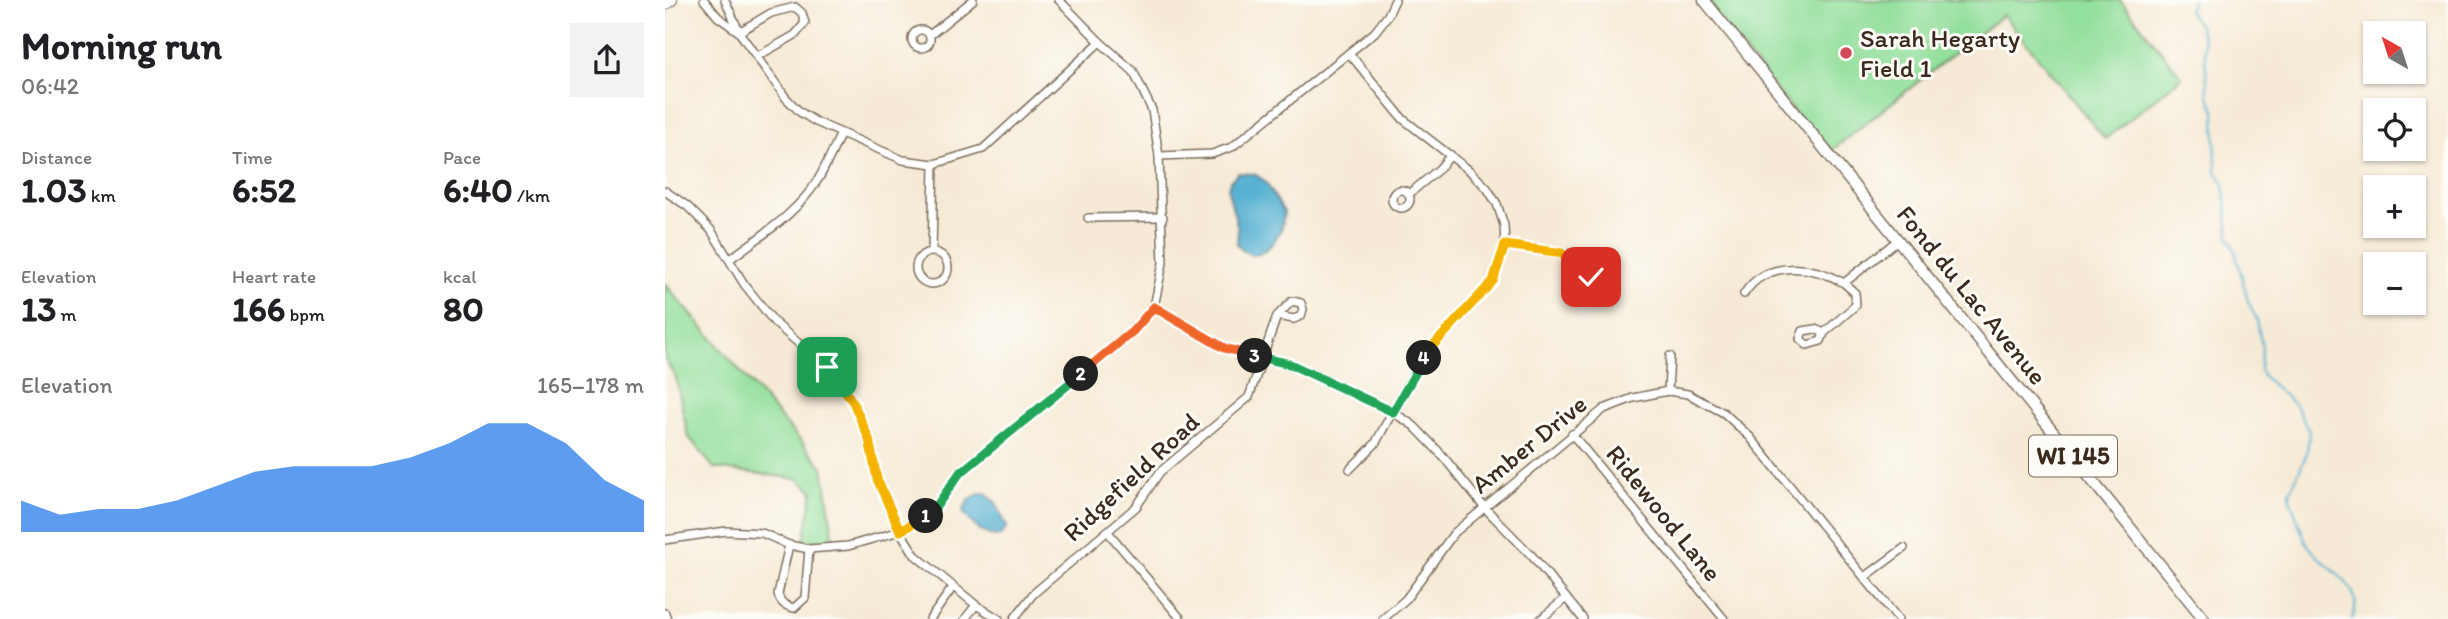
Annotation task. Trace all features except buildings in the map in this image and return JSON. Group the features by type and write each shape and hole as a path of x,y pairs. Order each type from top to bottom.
{"main road":[{"name":"Fond du Lac Avenue","path":"1704,0 2204,619"}],"street":[{"path":"665,5 671,0"},
{"path":"704,0 718,17 739,32 758,55 786,98 800,112 816,122 903,160 934,164 983,149 1100,42"},
{"path":"725,0 739,32"},
{"path":"930,35 974,0"},
{"path":"665,540 726,531 762,533 789,545 809,549 848,546 900,531 933,511 959,474 1133,331 1154,307 1163,263 1163,217 1160,156 1152,110 1133,71 1059,0"},
{"path":"1160,156 1212,154 1232,147 1375,32 1388,16 1395,0"},
{"path":"739,32 784,9 795,7 803,13 805,23 795,35 758,55"},
{"path":"1349,53 1403,119 1471,171 1487,188 1497,204 1504,225 1505,245 1493,281 1430,349 1375,444 1350,469"},
{"path":"730,259 781,222 801,203 819,178 841,133"},
{"path":"1409,194 1451,155"},
{"path":"932,252 934,164"},
{"path":"665,191 687,206 711,230 744,284 775,323 827,367 853,402 869,439 877,479 900,531 915,555 976,605 999,619"},
{"path":"1088,218 1163,217"},
{"path":"1844,283 1898,240"},
{"path":"1505,245 1592,257 1599,268 1591,277 1583,278 1569,265 1562,253"},
{"path":"932,252 945,259 948,269 941,282 931,285 918,276 916,265 922,256 932,252"},
{"path":"1744,294 1758,278 1775,271 1794,268 1814,270 1844,283 1855,293 1856,305 1824,333"},
{"path":"1154,307 1224,348 1290,364 1393,412 1414,426 1484,508 1532,557 1583,619"},
{"name":"Ridgefield Road","path":"1014,619 1033,594 1136,507 1160,472 1249,397 1277,316"},
{"path":"1668,391 1670,356"},
{"name":"Amber Drive","path":"1383,619 1406,599 1454,533 1572,434 1604,409 1633,398 1668,391 1688,394 1724,413 1750,437 1898,619"},
{"name":"Ridewood Lane","path":"1572,434 1724,619"},
{"path":"1108,532 1181,619"},
{"path":"789,545 778,594 779,600 794,608 805,598 809,549"},
{"path":"1865,577 1904,548"},
{"path":"930,619 953,587"},
{"path":"1541,619 1566,598"},
{"path":"965,619 976,605"},
{"path":"665,612 667,619"}],"green space":[{"path":"1703,0 2120,0 2182,77 2105,139 2003,15 1828,153"},
{"path":"665,284 823,467 834,542 804,540 813,491 798,479 714,468 688,436 676,378 665,359"}],"water":[{"path":"1238,173 1254,174 1265,181 1284,212 1282,227 1273,243 1263,252 1252,255 1237,244 1238,229 1228,190 1230,181"},
{"path":"986,493 996,503 1007,527 1000,536 983,532 963,512 971,499"}],"waterway":[{"path":"2192,0 2188,10 2199,26 2204,43 2208,95 2215,110 2216,172 2225,190 2229,237 2248,301 2257,320 2262,348 2260,370 2263,376 2295,405 2309,431 2307,453 2290,492 2290,499 2308,545 2342,578 2354,596 2352,619"}],"place":[{"name":"Sarah Hegarty Field 1","path":"1846,53"}],"route":[{"path":"827,367 853,402 869,439 877,479 900,531 933,511 959,474 1133,331 1154,307 1224,348 1290,364 1393,412 1430,349 1493,281 1505,245 1562,253 1569,265 1583,278 1591,277"}]}
